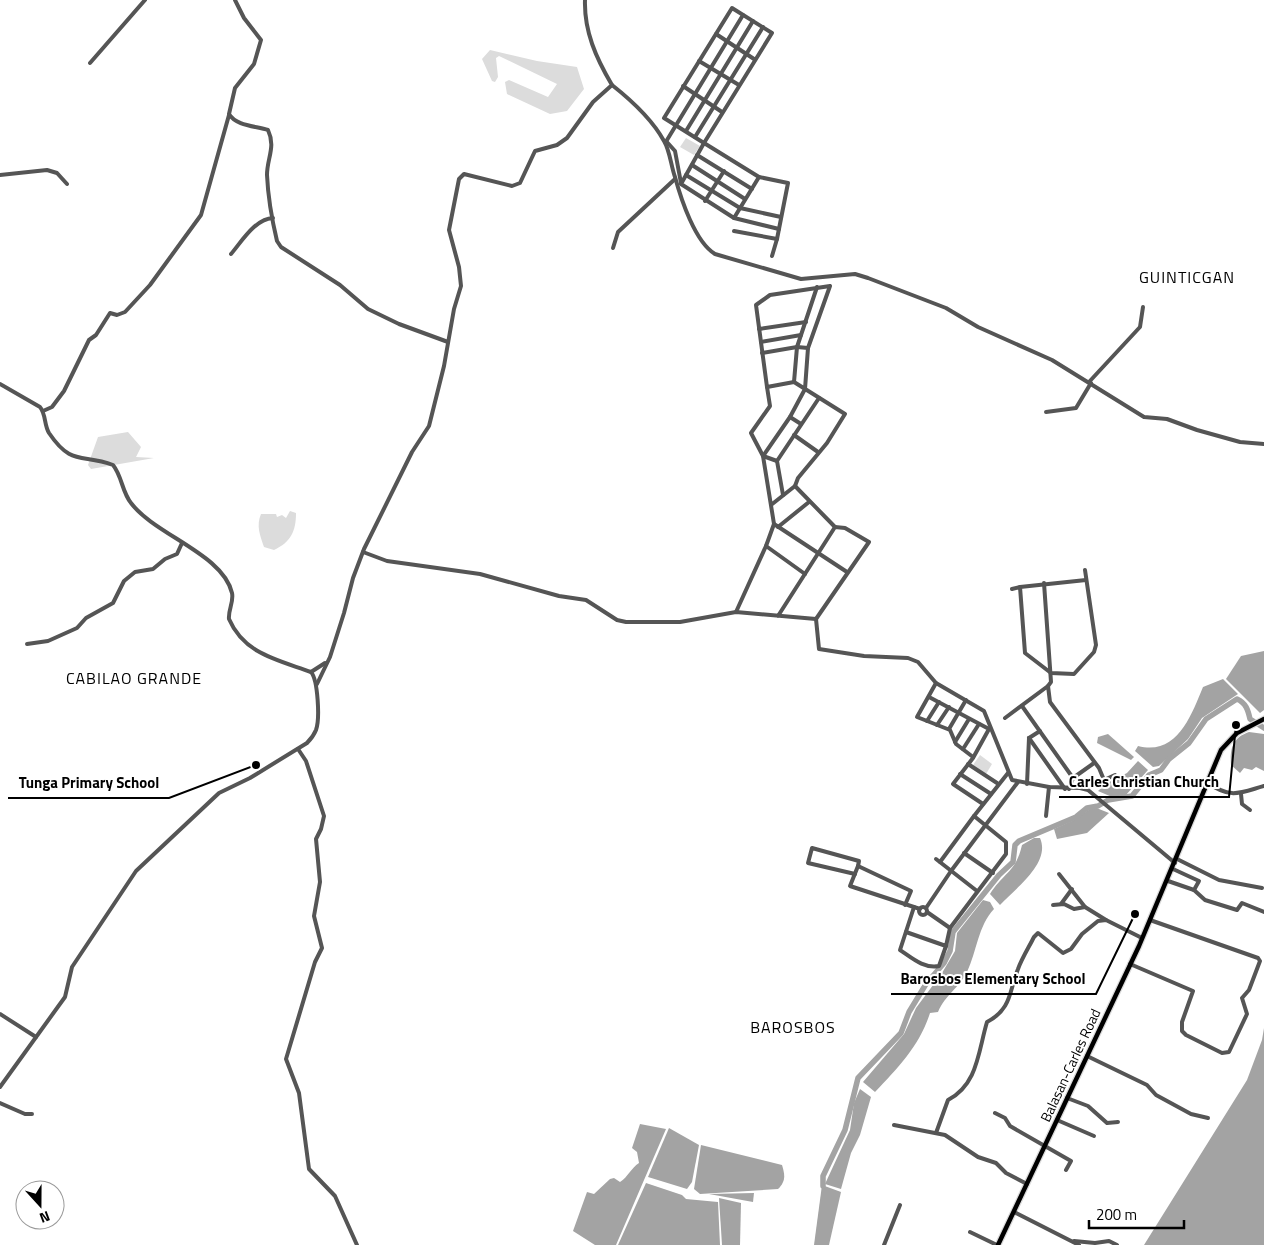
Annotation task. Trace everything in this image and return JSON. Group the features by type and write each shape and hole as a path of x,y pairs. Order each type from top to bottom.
{"main road":[{"name":"Balasan-Carles Road","path":"998,1245 1168,881 1221,750 1228,740 1264,719"}],"street":[{"path":"90,63 145,0"},
{"path":"43,411 52,407 64,390 89,340 96,335 110,313 118,315 125,312 150,285 201,215 229,114 231,96 254,64 261,40 244,18 235,0"},
{"path":"585,0 587,30 603,71 612,85 643,115 675,151 681,184 734,218 779,229"},
{"path":"681,184 697,155 704,143 722,112 738,85 772,33 732,8 664,118 677,125 704,143 759,177 788,183 772,256"},
{"path":"743,16 666,141 675,180 696,231 710,251 801,279 856,274 946,308 978,328 1052,360 1144,417 1167,419 1240,442 1264,444"},
{"path":"686,131 753,21"},
{"path":"695,137 763,27"},
{"path":"716,34 754,59"},
{"path":"699,61 738,85"},
{"path":"0,1087 65,997 72,967 140,867 219,793 250,778 312,739 316,731 317,684 330,657 353,578 363,552 412,452 429,426 454,308 461,286 459,267 449,230 461,175 469,174 512,186 520,182 536,151 557,145 567,138 592,102 612,85"},
{"path":"683,86 722,112"},
{"path":"229,114 232,119 241,123 268,130 271,136 272,146 267,176 277,241 281,247 340,286 368,309 399,324 448,342"},
{"path":"697,155 752,189"},
{"path":"692,165 745,199"},
{"path":"0,175 47,170 57,173 67,184"},
{"path":"705,201 724,171"},
{"path":"686,175 740,208 781,216"},
{"path":"734,218 759,177"},
{"path":"613,248 618,232 675,180"},
{"path":"231,254 249,232 265,218 273,218"},
{"path":"734,231 776,239"},
{"path":"762,456 790,417 805,389 808,348 833,277"},
{"path":"830,286 770,295 756,305 770,406 751,434 762,456 776,525 847,572"},
{"path":"794,382 797,347 817,287"},
{"path":"1046,412 1076,408 1090,383 1140,328 1143,307"},
{"path":"759,329 806,322"},
{"path":"761,342 801,335"},
{"path":"762,353 797,347 808,348"},
{"path":"767,387 794,382 845,414 827,443 798,478 795,486 771,505"},
{"path":"0,384 20,394 43,411 45,427 62,450 73,456 113,465 131,504 153,523 204,556 227,582 232,594 229,619 242,641 253,650 311,672 317,684"},
{"path":"783,495 777,461 819,398"},
{"path":"790,417 801,424"},
{"path":"794,436 818,452"},
{"path":"762,456 777,461"},
{"path":"795,486 835,527 844,528 869,542 816,620 820,649 864,656 908,658 918,662 936,683 984,711 1012,780 1049,787 1088,790 1176,861 1219,880 1262,888"},
{"path":"736,612 776,525 809,502"},
{"path":"778,616 835,527"},
{"path":"27,644 46,642 77,628 86,618 113,603 124,581 135,572 158,567 165,559 177,554 182,543"},
{"path":"766,546 805,574"},
{"path":"363,552 387,561 480,574 559,596 586,600 618,620 626,622 680,622 736,612 816,620"},
{"path":"1020,588 1025,653 1051,673 1074,674 1094,652 1096,645 1086,570"},
{"path":"1012,588 1044,583 1086,580"},
{"path":"1005,718 1051,682 1044,583"},
{"path":"311,672 323,666 330,657"},
{"path":"936,683 917,717 949,730 956,742 973,757"},
{"path":"1048,686 1050,702 1104,780 1115,775"},
{"path":"929,697 989,730 973,757 952,784 983,804"},
{"path":"949,730 966,700"},
{"path":"927,721 939,702"},
{"path":"1022,706 1073,778"},
{"path":"937,725 949,708"},
{"path":"956,742 969,719"},
{"path":"963,749 978,724"},
{"path":"1029,738 1040,731"},
{"path":"1027,784 1029,738"},
{"path":"1029,738 1067,789"},
{"path":"298,749 311,775 324,816 316,839 320,882 314,916 322,948 315,962 286,1059 299,1093 310,1169 335,1196 357,1245"},
{"path":"1067,789 1073,778 1094,763"},
{"path":"968,764 997,783"},
{"path":"940,862 1008,773"},
{"path":"960,774 991,794"},
{"path":"927,910 964,852 1018,782"},
{"path":"1208,783 1220,791 1241,794 1264,786"},
{"path":"1046,816 1049,787"},
{"path":"1241,794 1242,804 1250,810"},
{"path":"914,907 900,950 924,966 939,966 950,928 1006,854 1006,842 974,816"},
{"path":"855,874 808,863 812,848 858,861 858,866 855,874 850,886 905,905 927,910 950,928"},
{"path":"964,852 993,873"},
{"path":"936,859 978,891"},
{"path":"858,866 911,891 905,905"},
{"path":"1172,869 1199,881 1194,890"},
{"path":"1059,874 1085,907 1142,938"},
{"path":"1168,881 1194,890 1205,900 1237,910 1242,902 1264,912"},
{"path":"1061,904 1072,889"},
{"path":"1053,905 1061,904 1074,909 1085,907"},
{"path":"936,1133 948,1100 960,1094 972,1077 987,1022 998,1016 1005,1007 1014,987 1017,971 1034,937 1038,933 1063,953 1071,949 1082,934 1098,921 1106,920"},
{"path":"1130,964 1193,991 1182,1022 1182,1031 1186,1035 1222,1053 1229,1052 1247,1014 1246,1004 1242,998 1249,990 1260,961 1258,958 1150,920"},
{"path":"906,932 946,946"},
{"path":"0,1014 36,1037"},
{"path":"1087,1056 1147,1085 1156,1095 1190,1114 1208,1118"},
{"path":"1067,1098 1088,1106 1107,1123 1118,1122"},
{"path":"0,1103 25,1114 32,1114"},
{"path":"995,1113 1005,1118 1010,1126 1027,1134 1044,1148 1071,1161 1066,1170"},
{"path":"1057,1120 1094,1136"},
{"path":"894,1125 945,1135 978,1157 996,1163 1006,1173 1027,1184"},
{"path":"884,1245 900,1205"},
{"path":"1014,1212 1079,1245"},
{"path":"970,1232 998,1245"},
{"path":"1069,1240 1095,1243 1109,1241 1118,1245"}],"shaded area":[{"path":"490,50 537,61 577,67 584,89 567,111 550,114 507,94 505,82 509,80 548,97 557,84 499,56 496,58 498,77 495,82 492,81 482,59"},
{"path":"686,138 700,146 694,155 680,147"},
{"path":"128,432 141,447 136,457 154,458 91,469 88,465 98,437"},
{"path":"290,511 296,513 296,519 294,531 288,540 274,550 264,547 259,527 261,514 276,514 277,517 282,515 286,518"},
{"path":"1264,651 1264,710 1260,713 1226,679 1241,656"},
{"path":"1223,679 1238,694 1202,718 1188,739 1159,766 1153,767 1135,751 1138,746 1151,748 1163,745 1173,739 1187,721 1203,687"},
{"path":"1249,732 1264,734 1264,771 1256,767 1252,770 1244,768 1240,773 1231,765 1232,749 1239,737"},
{"path":"1108,734 1134,757 1131,760 1097,743 1098,737"},
{"path":"980,755 992,764 986,774 973,765"},
{"path":"1138,761 1148,770 1126,795 1112,797 1098,791 1107,783 1127,773"},
{"path":"1090,809 1099,809 1109,813 1087,833 1057,839 1054,829 1074,820"},
{"path":"1034,838 1040,838 1042,847 1041,857 1023,883 1000,905 990,894 1013,867 1022,845"},
{"path":"983,900 990,902 994,909 984,923 967,972 938,1012 930,1013 926,1025 914,1046 900,1065 875,1092 863,1082 904,1034 916,1008 942,973 955,951 957,933"},
{"path":"1264,1028 1264,1245 1144,1245 1247,1080 1262,1040"},
{"path":"860,1089 871,1097 860,1135 851,1153 841,1189 825,1184 850,1130 854,1103"},
{"path":"640,1124 666,1129 616,1245 595,1245 573,1231 587,1192 594,1194 610,1179 614,1178 620,1182 639,1163 637,1152 632,1148"},
{"path":"669,1128 699,1145 692,1182 687,1189 648,1177"},
{"path":"701,1145 782,1165 784,1181 778,1189 700,1194 694,1189"},
{"path":"646,1183 682,1195 686,1199 718,1202 720,1245 618,1245"},
{"path":"822,1185 841,1192 829,1245 814,1245"},
{"path":"754,1193 753,1202 709,1194"},
{"path":"719,1198 741,1203 740,1245 722,1245"}],"waterway":[{"path":"823,1186 823,1176 845,1130 858,1078 901,1033 909,1012 926,984 944,963 950,951 953,932 999,875 1013,862 1015,845 1019,841 1076,817 1087,808 1098,806 1108,800 1132,796 1149,775 1161,770 1169,759 1189,743 1206,719 1237,699 1246,707 1250,719 1264,728"}],"place":[{"name":"Carles Christian Church","path":"1236,725"},
{"name":"Tunga Primary School","path":"256,765"},
{"name":"Barosbos Elementary School","path":"1135,914"}],"district":[{"name":"GUINTICGAN","path":"1187,277"},
{"name":"CABILAO GRANDE","path":"134,678"},
{"name":"BAROSBOS","path":"793,1027"}]}
